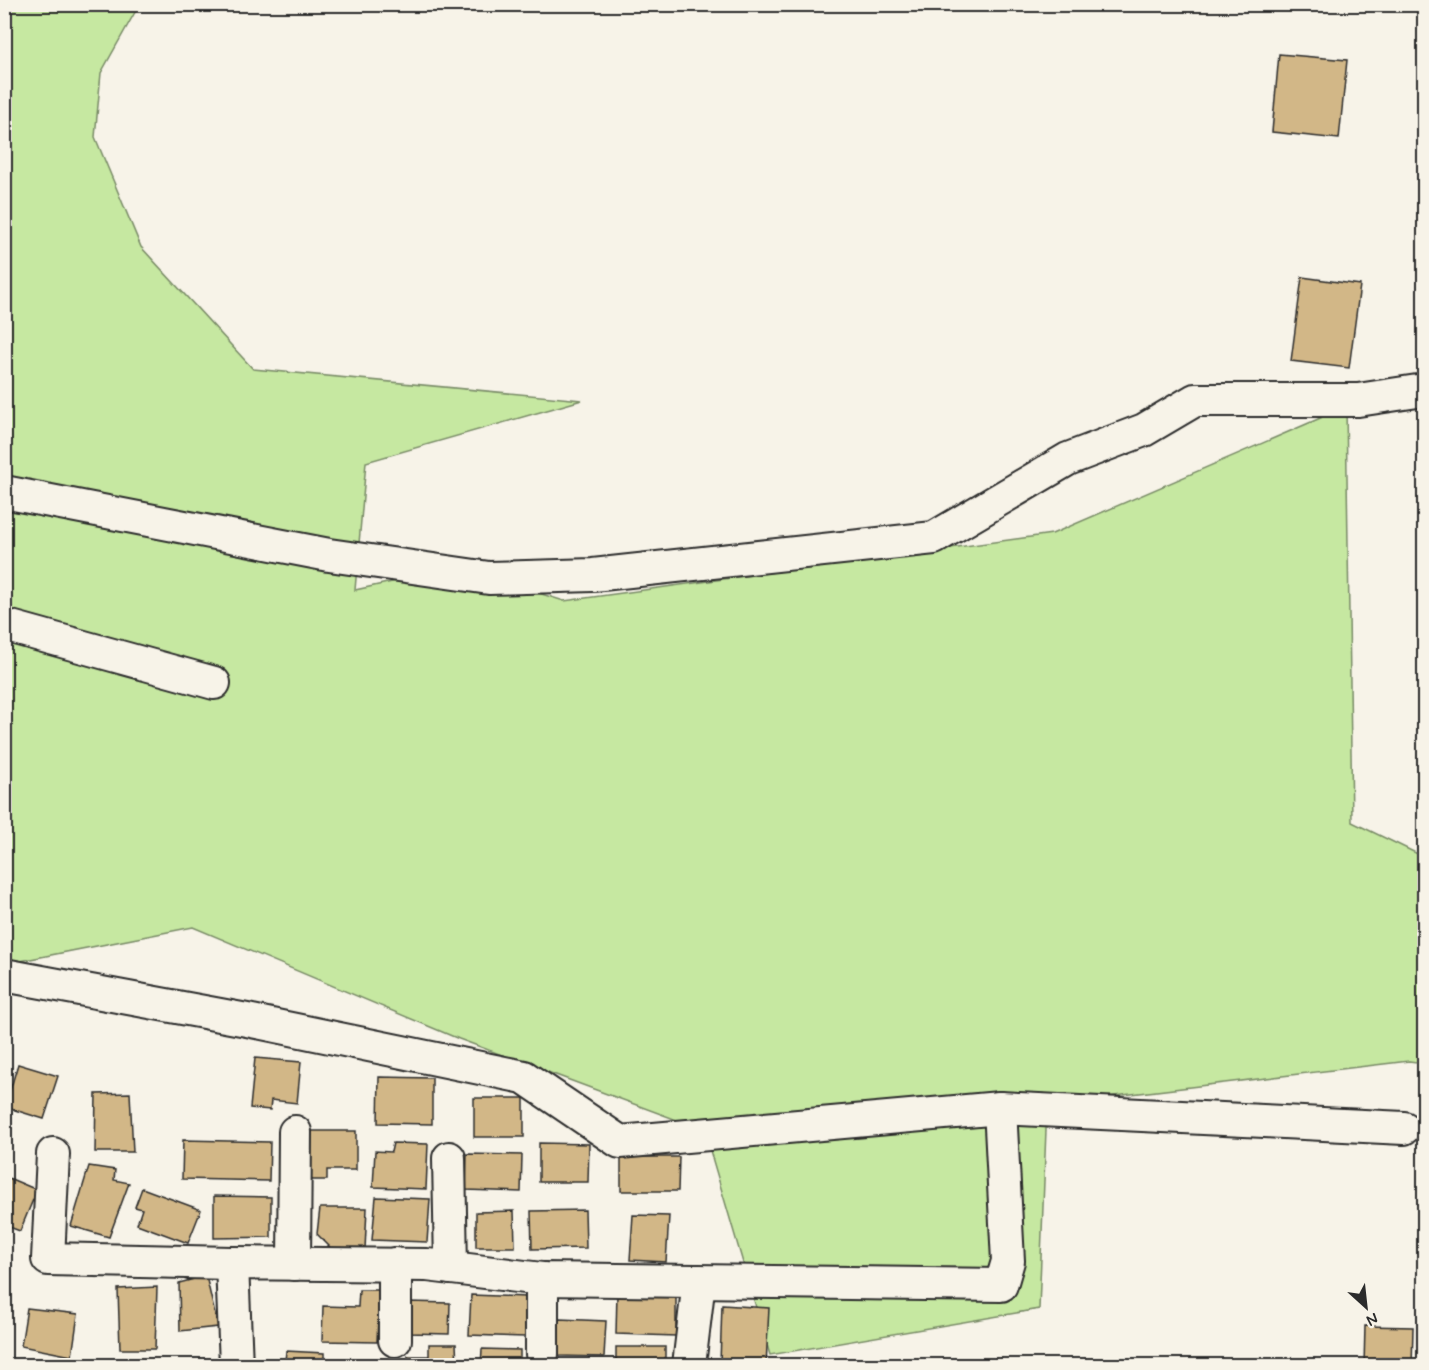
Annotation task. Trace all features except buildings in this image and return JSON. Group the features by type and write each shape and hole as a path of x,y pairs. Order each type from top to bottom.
{"street":[{"path":"4,492 329,555 489,578 593,575 934,538 1068,459 1144,430 1195,400 1358,400 1425,390"},
{"path":"4,625 214,683"},
{"path":"4,975 235,1018 524,1077 620,1142 1000,1108 1404,1128"},
{"path":"53,1154 48,1259 395,1264 542,1279 1001,1284 1008,1261 1000,1108"},
{"path":"294,1263 295,1132"},
{"path":"449,1158 451,1268"},
{"path":"232,1263 236,1365"},
{"path":"395,1264 395,1340"},
{"path":"542,1279 542,1354"},
{"path":"689,1365 699,1281"}],"green space":[{"path":"5,5 139,5 101,73 95,137 141,247 253,369 582,400 366,462 355,590 457,568 564,601 1052,534 1346,407 1352,822 1424,857 1424,1063 1409,1061 1047,1104 1039,1309 770,1355 704,1130 459,1039 193,927 5,964"}]}
